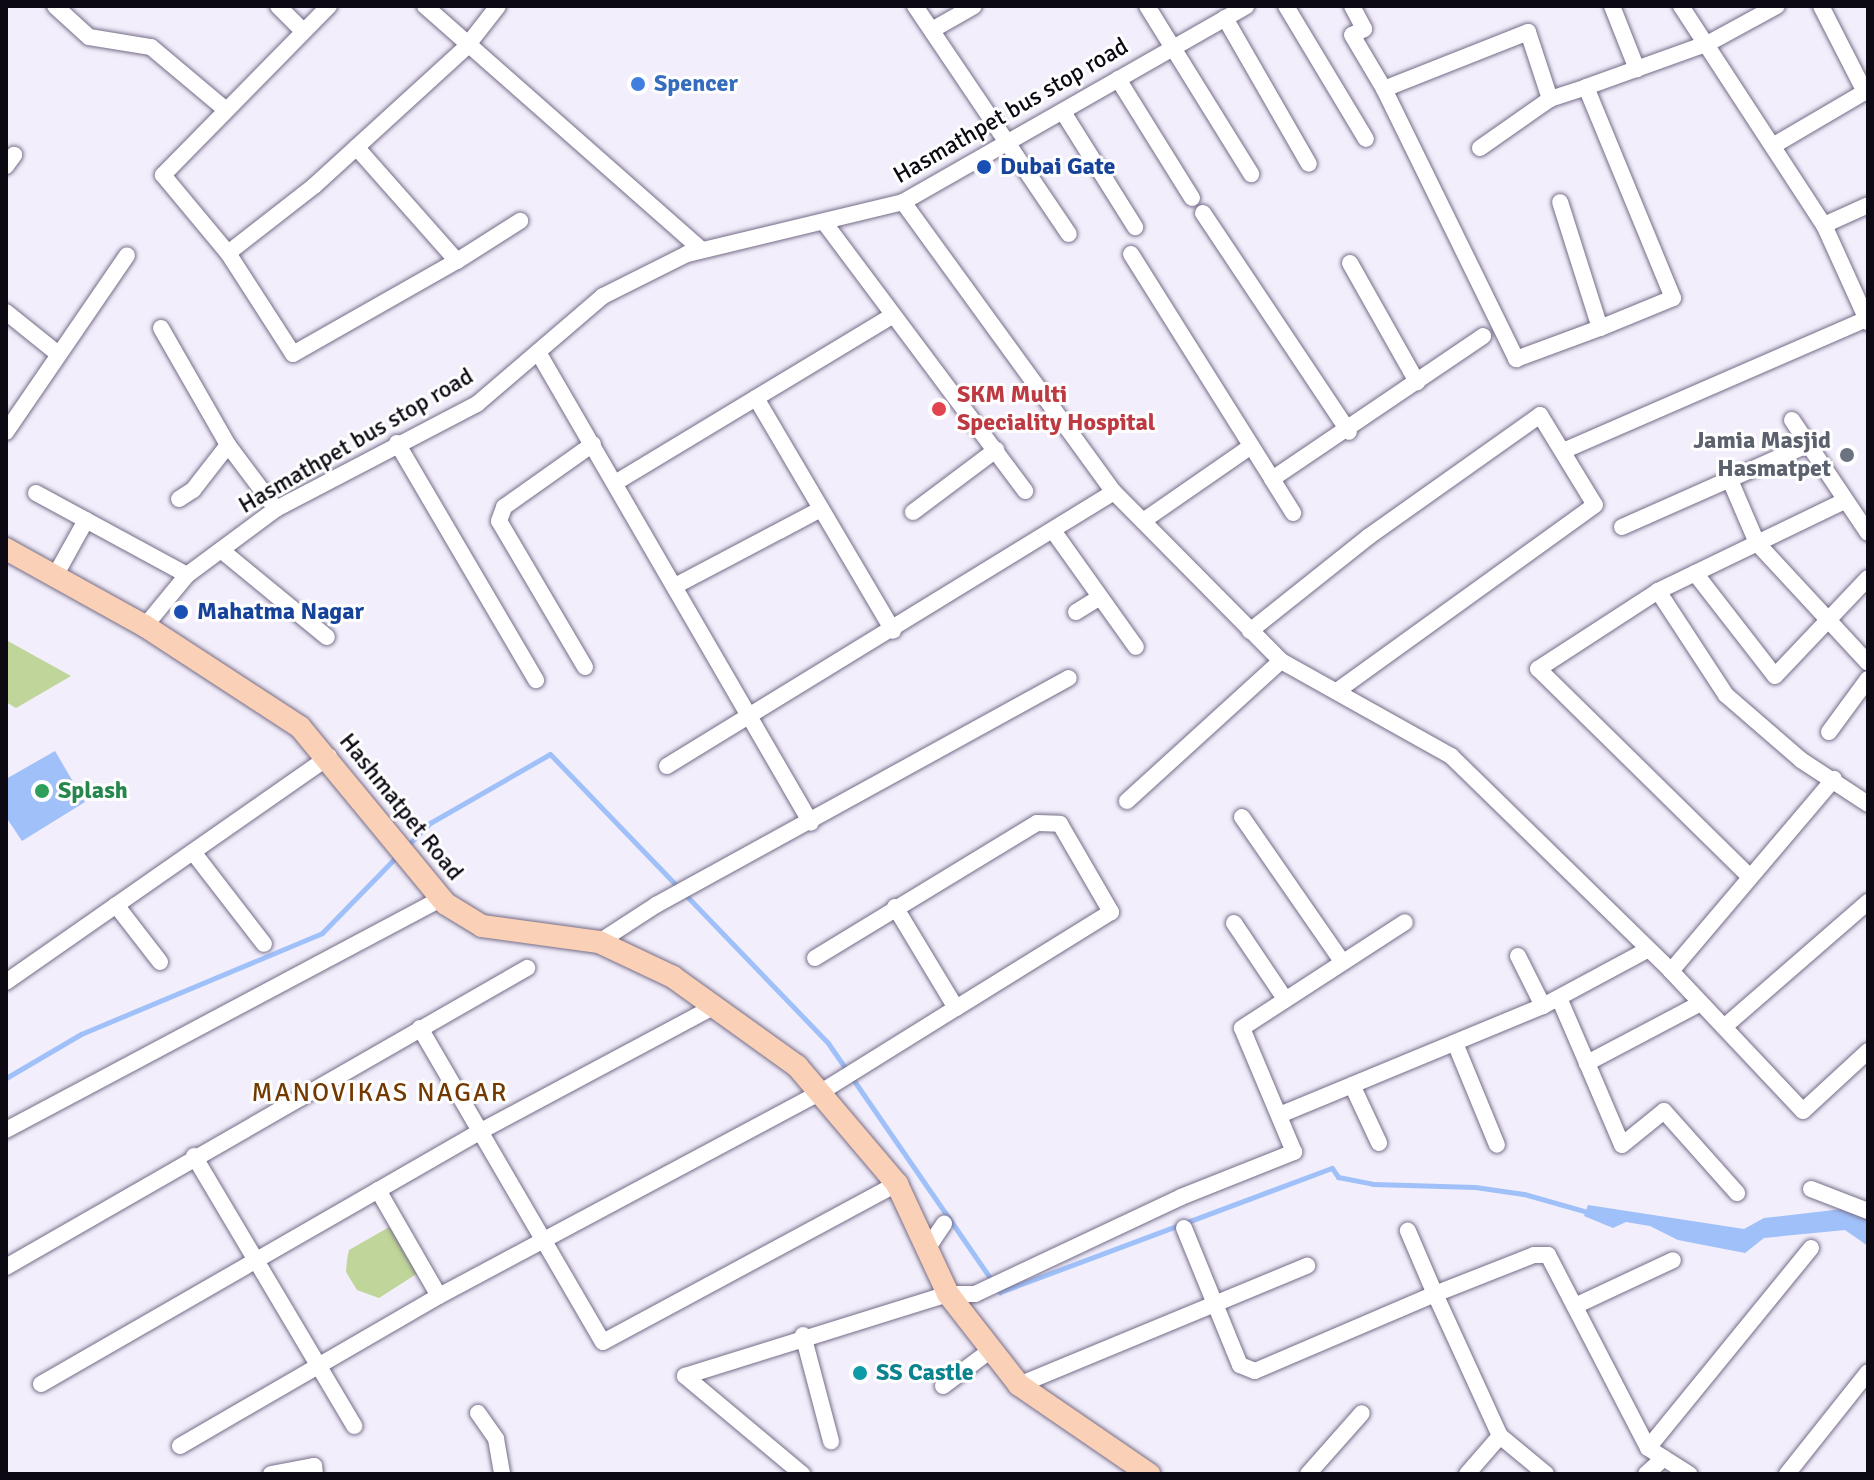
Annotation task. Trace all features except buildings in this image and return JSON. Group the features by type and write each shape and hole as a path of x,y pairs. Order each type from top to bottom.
{"main road":[{"name":"Hashmatpet Road","path":"6,549 145,626 278,709 329,757 436,890 482,926 599,942 673,977 711,1008 797,1066 897,1184 929,1246 948,1294 1019,1385 1149,1474"}],"street":[{"path":"55,6 89,37 151,47 225,109"},
{"path":"278,6 303,31"},
{"path":"329,6 163,175 228,253 293,354 457,261 520,221"},
{"path":"425,6 466,47 702,250"},
{"path":"228,253 356,147 466,47 498,6"},
{"path":"915,6 1010,142 1069,234"},
{"path":"932,30 974,6"},
{"path":"1147,6 1170,48 1251,174"},
{"name":"Hasmathpet bus stop road","path":"145,626 187,575 276,509 397,443 477,404 603,296 664,263 702,250 903,202 1246,6"},
{"path":"1286,6 1366,139"},
{"path":"1352,6 1364,29 1352,35 1384,89 1516,359 1673,298 1586,87"},
{"path":"1612,6 1637,69"},
{"path":"1563,451 1868,321 1862,294 1776,144 1681,6"},
{"path":"1480,148 1550,99 1709,43 1777,6"},
{"path":"1776,144 1866,91 1821,6"},
{"path":"1225,18 1309,164"},
{"path":"1384,89 1528,32 1550,99"},
{"path":"1118,79 1192,198"},
{"path":"1063,112 1135,227"},
{"path":"356,147 457,261"},
{"path":"903,202 1114,492 1281,661 1451,756 1645,951 1671,971 1803,1111 1868,1051"},
{"path":"1560,202 1600,328"},
{"path":"1824,225 1868,205"},
{"path":"1203,213 1349,432"},
{"path":"824,222 1025,491"},
{"path":"1131,254 1293,513"},
{"path":"6,432 57,353 127,255"},
{"path":"1350,263 1417,382"},
{"path":"6,312 57,353"},
{"path":"615,483 892,316"},
{"path":"161,328 228,445 276,509"},
{"path":"1272,479 1349,432 1483,336"},
{"path":"538,352 811,823"},
{"path":"756,398 893,631"},
{"path":"1250,631 1368,537 1540,415 1595,505 1336,692"},
{"path":"1792,420 1868,533"},
{"path":"397,443 536,680"},
{"path":"585,667 499,521 504,507 593,444"},
{"path":"179,499 193,490 228,445"},
{"path":"1622,527 1807,445"},
{"path":"1143,521 1250,447"},
{"path":"913,512 996,450"},
{"path":"1730,480 1757,543 1826,624 1868,663"},
{"path":"667,766 752,718 1114,492"},
{"path":"36,493 187,575"},
{"path":"1750,877 1538,669 1658,591 1844,501"},
{"path":"675,586 821,509"},
{"path":"55,576 86,520"},
{"path":"1054,532 1136,647"},
{"path":"221,550 327,637"},
{"path":"1695,573 1775,676 1868,578"},
{"path":"1658,591 1726,695 1801,760 1854,791 1868,804"},
{"path":"1076,612 1100,597"},
{"path":"1127,801 1281,661"},
{"path":"599,942 656,905 811,823 1069,678"},
{"path":"1829,732 1868,679"},
{"path":"6,982 329,757"},
{"path":"1854,791 1868,778"},
{"path":"1671,971 1834,779"},
{"path":"1242,817 1341,960"},
{"path":"180,1446 439,1296 548,1241 865,1067 1111,912 1073,840 1053,820 1037,823 815,958"},
{"path":"193,852 264,944"},
{"path":"6,1130 436,890"},
{"path":"1724,1027 1868,902"},
{"path":"116,905 160,962"},
{"path":"895,907 956,1008"},
{"path":"802,1474 685,1376 803,1335 948,1294 975,1294 1181,1197 1294,1152 1282,1114 1242,1028 1341,960 1405,922"},
{"path":"1234,923 1285,999"},
{"path":"1282,1114 1543,1006 1645,951"},
{"path":"1518,956 1543,1006"},
{"path":"6,1267 194,1156 527,968"},
{"path":"1559,998 1622,1145 1664,1111 1737,1193"},
{"path":"1587,1063 1699,1004"},
{"path":"41,1384 481,1131 711,1008"},
{"path":"420,1028 548,1241 603,1342 897,1184"},
{"path":"1455,1043 1497,1145"},
{"path":"1352,1085 1379,1143"},
{"path":"194,1156 354,1426"},
{"path":"1811,1189 1868,1211"},
{"path":"378,1190 439,1296"},
{"path":"929,1246 944,1224"},
{"path":"1184,1228 1240,1365 1255,1371 1435,1294 1534,1255 1548,1255 1648,1448 1689,1474"},
{"path":"1408,1231 1500,1436 1546,1474"},
{"path":"1648,1448 1811,1248"},
{"path":"1575,1306 1673,1260"},
{"path":"1019,1385 1307,1266"},
{"path":"803,1335 831,1441"},
{"path":"943,1386 991,1350"},
{"path":"1787,1474 1868,1372"},
{"path":"478,1413 496,1439 502,1474"},
{"path":"1308,1474 1362,1413"},
{"path":"1467,1474 1500,1436"},
{"path":"1646,1474 1664,1458"},
{"path":"271,1474 314,1466 315,1474"}],"green space":[{"path":"6,640 71,676 16,708 6,702"},
{"path":"391,1226 418,1273 379,1298 357,1290 346,1272 347,1260 349,1250"}],"water":[{"name":"Splash","path":"55,751 85,802 22,841 6,817 6,779"},
{"path":"1588,1205 1744,1229 1764,1218 1851,1208 1868,1219 1868,1246 1845,1230 1764,1238 1745,1253 1678,1240 1650,1226 1626,1222 1613,1228 1584,1216"}],"waterway":[{"path":"406,847 430,823 550,754 828,1043 1000,1292 1332,1168 1338,1177 1373,1184 1475,1187 1524,1194 1591,1213"},
{"path":"6,1078 81,1034 322,933 399,854"}],"place":[{"name":"Spencer","path":"638,84"},
{"name":"Dubai Gate","path":"984,167"},
{"name":"SKM Multi Speciality Hospital","path":"939,409"},
{"name":"Jamia Masjid Hasmatpet","path":"1847,455"},
{"name":"Mahatma Nagar","path":"181,612"},
{"name":"Splash","path":"42,791"},
{"name":"SS Castle","path":"860,1373"}],"district":[{"name":"MANOVIKAS NAGAR","path":"380,1094"}]}
